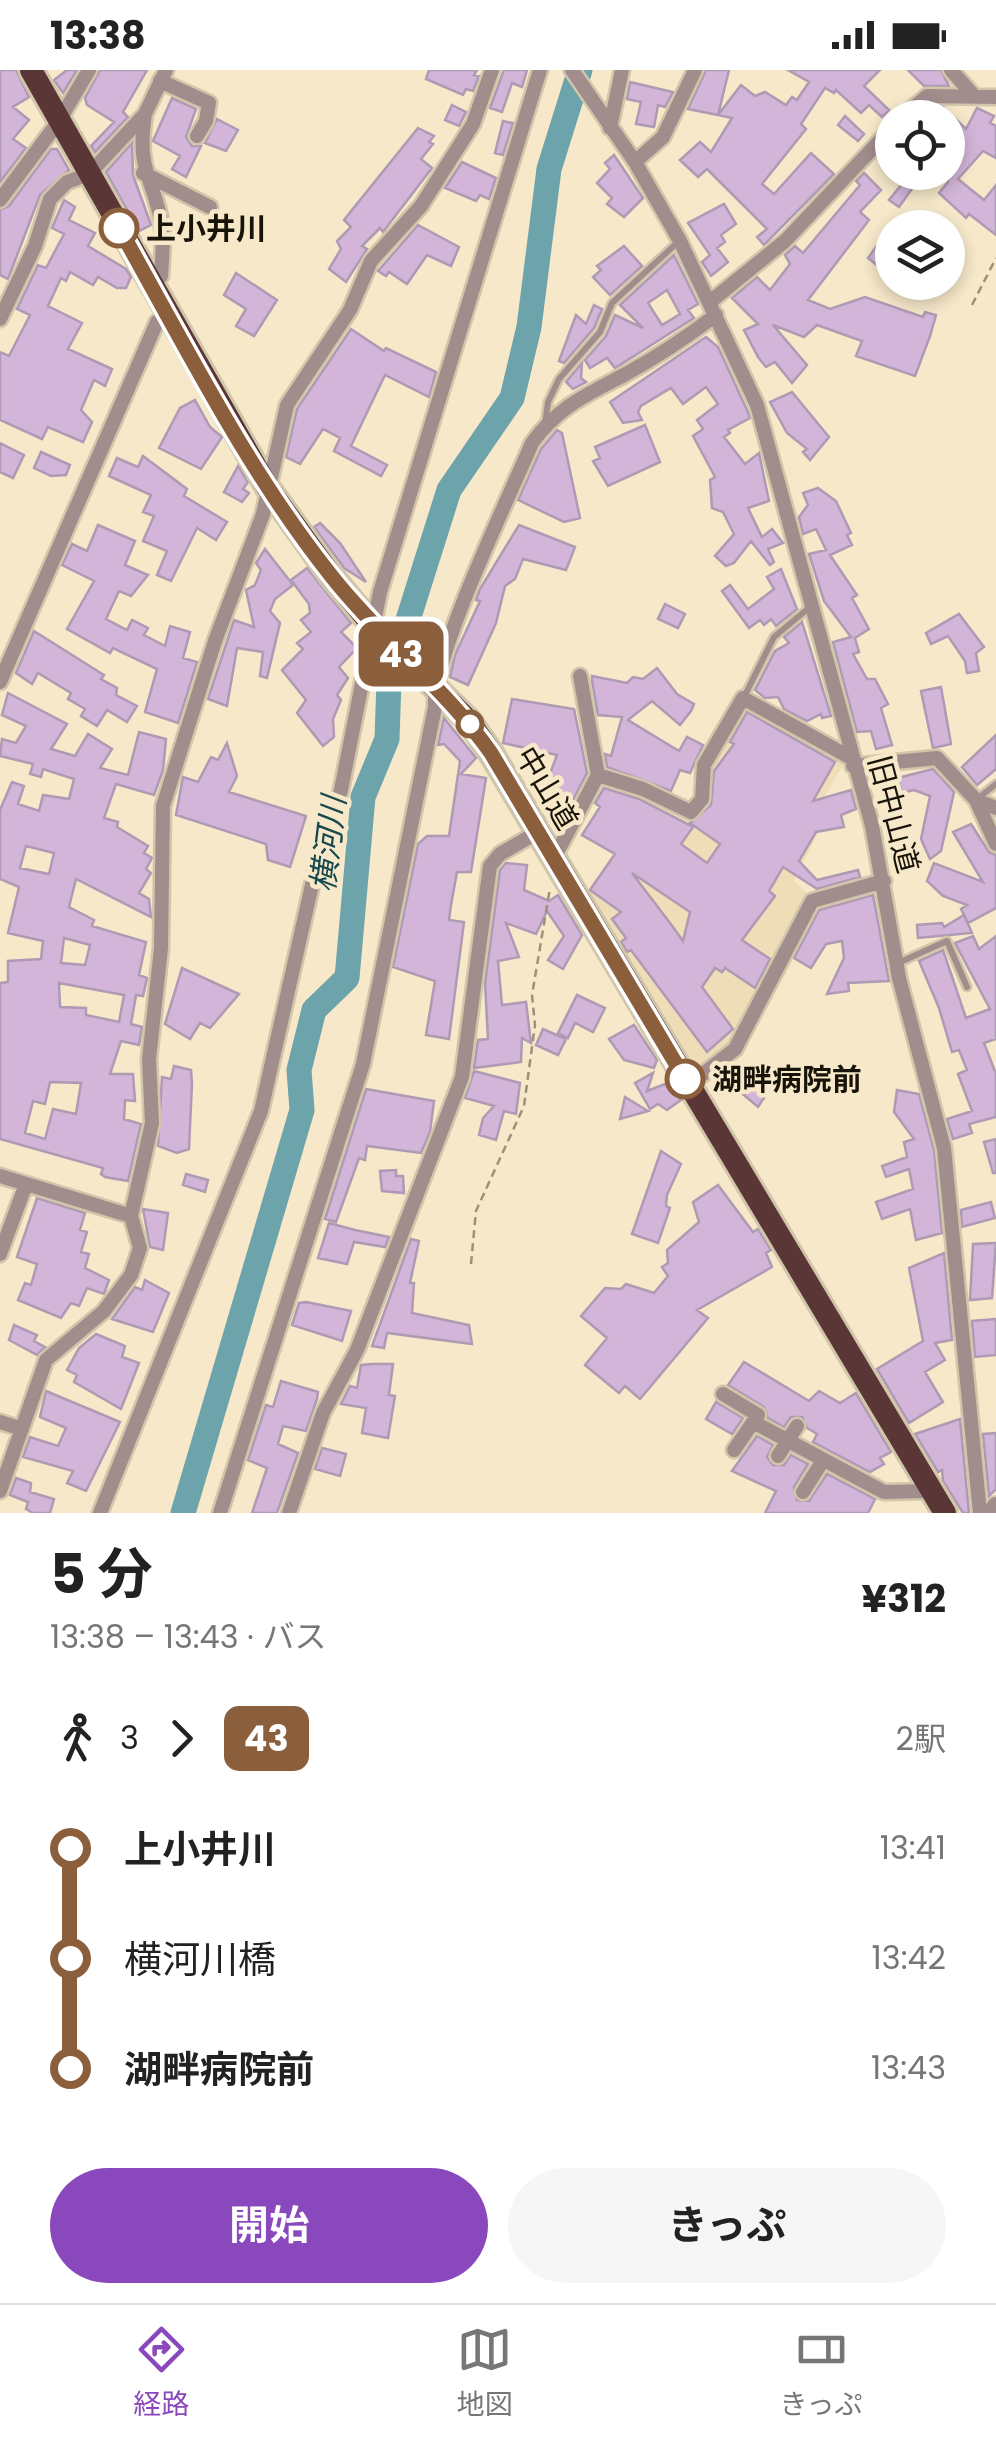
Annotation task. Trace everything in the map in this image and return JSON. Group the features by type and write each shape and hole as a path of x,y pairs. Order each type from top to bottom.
{"highway":[{"name":"中山道","path":"31,70 268,488 374,627 468,721 944,1513"}],"street":[{"path":"0,200 59,121 89,70"},
{"path":"0,1491 5,1466 46,1360 104,1311 130,1274 140,1248 131,1216 152,1122 150,1059 161,948 163,806 268,488 288,405 350,310 371,260 421,206 473,124 492,70"},
{"path":"100,1513 262,1111 314,876 340,790 374,627 540,70"},
{"name":"旧中山道","path":"572,70 635,162 680,240 757,405 884,881 897,964 944,1148 980,1513"},
{"path":"608,125 622,70"},
{"path":"635,162 663,137 695,70"},
{"path":"950,70 974,96"},
{"path":"0,319 35,246 50,199 68,182 89,174 145,114 163,75 209,103 206,121 197,136"},
{"path":"922,100 927,96 996,98"},
{"path":"145,114 143,172 162,224 161,276 150,283"},
{"path":"220,1513 363,1064 432,725 428,681 532,444 569,402 688,337 875,146"},
{"path":"143,172 210,207"},
{"path":"0,680 108,425 156,322 167,315"},
{"path":"557,864 598,775 580,676"},
{"path":"598,775 643,789 690,812 702,799 704,765 743,698 852,762 936,758 976,800 996,844"},
{"path":"976,800 996,808"},
{"path":"289,1513 324,1414 357,1350 462,1076 490,866 500,854 538,832"},
{"path":"689,1085 735,1048 812,901 884,881"},
{"path":"0,1176 131,1216"},
{"path":"0,1254 26,1184"},
{"path":"723,1394 758,1415 734,1450"},
{"path":"0,1422 22,1430"},
{"path":"754,1422 884,1492 931,1491"},
{"path":"778,1456 797,1426"},
{"path":"804,1492 822,1462"},
{"path":"992,1513 996,1506"}],"lane":[{"path":"544,426 548,402 559,379 600,332 612,302 680,240"},
{"path":"743,698 774,637 810,607"},
{"path":"976,800 996,784"},
{"path":"897,964 947,941 967,987"}],"path":[{"path":"972,306 996,258"},
{"path":"471,1264 476,1212 524,1106 535,1025 532,995 557,864"}],"shaded area":[{"path":"743,703 846,760 818,808 825,819 794,881 809,895 733,1038 694,1071 585,894 653,799 690,817"}],"building":[{"path":"0,70 16,70 29,97 13,107 29,120 13,139 26,148 0,182"},
{"path":"67,70 77,70 63,93 54,80"},
{"path":"100,70 147,70 123,112 128,117 95,152 91,146 114,122 87,105 85,98"},
{"path":"429,70 477,70 474,75 479,76 473,91 466,89 463,95 426,79"},
{"path":"504,70 527,70 522,87 512,83 502,112 490,108"},
{"path":"706,70 729,70 718,115 688,109"},
{"path":"788,70 880,70 864,86 879,100 875,100 875,111 869,105 861,113 836,90 834,93 825,88 801,124 806,129 762,184 774,194 811,153 834,174 764,245 757,237 767,229 707,169 698,177 680,160 700,142 711,152 732,118 718,115 741,85 755,96 765,92 786,105 792,97 797,100 809,82"},
{"path":"908,70 941,70 949,86 924,86"},
{"path":"630,82 673,92 665,107 658,105 654,127 636,124 641,102 627,99"},
{"path":"172,98 196,109 186,137 192,146 201,146 186,177 172,169 180,156 153,141"},
{"path":"452,105 466,112 459,126 445,120"},
{"path":"977,108 994,116 990,123 996,126 996,158 983,151 965,171 965,128"},
{"path":"845,116 864,134 858,141 838,125"},
{"path":"217,119 238,130 226,151 205,143"},
{"path":"503,121 513,123 503,155 495,153"},
{"path":"418,128 434,136 429,142 433,144 421,159 432,168 383,232 380,228 362,246 367,249 346,282 329,269 341,249 337,241 351,227 344,220"},
{"path":"132,143 133,175 151,225 139,231 106,172"},
{"path":"51,149 57,149 69,170 40,195 8,279 0,275 0,210 9,206"},
{"path":"614,155 643,198 624,217 607,204 612,198 597,183 610,169 605,163"},
{"path":"462,162 496,178 489,199 480,195 476,201 445,188"},
{"path":"864,173 875,184 875,190 881,190 860,212 869,220 808,300 830,309 865,297 923,317 925,312 936,315 930,336 915,376 856,356 862,341 817,325 804,337 773,325 807,365 792,383 775,362 766,367 758,357 744,330 758,324 732,298 757,277 770,290 790,264 785,255 795,246 803,253 860,185 856,181"},
{"path":"965,185 984,200 996,185 996,235 969,214 966,218 965,210 957,210 939,193 965,190"},
{"path":"897,190 911,190 899,207 889,200"},
{"path":"64,200 75,207 69,220 95,233 88,246 126,269 131,277 126,288 117,288 98,277 93,285 70,272 66,281 61,278 48,306 82,323 68,349 112,369 105,386 94,380 81,410 92,422 83,442 48,427 42,439 0,420 0,352 9,356 30,315 17,309 38,265 46,268 64,234 52,228"},
{"path":"724,204 736,224 721,235 725,242 717,248 728,262 711,276 702,262 710,255 688,223"},
{"path":"418,225 459,247 451,266 427,255 407,284 389,272 386,276 378,271"},
{"path":"624,246 642,266 610,295 593,277 601,270 597,266"},
{"path":"674,255 698,304 688,310 694,318 615,368 607,358 590,368 585,360 606,336 615,315 643,328 620,305","holes":["667,290 680,314 662,325 648,303"]},
{"path":"236,273 277,300 254,336 236,326 246,309 224,295"},
{"path":"594,305 602,309 594,328 564,363 559,361 576,315 586,324"},
{"path":"351,329 384,351 386,348 436,372 429,397 385,375 351,446 387,465 381,476 334,451 340,438 323,429 300,464 286,457 297,409"},
{"path":"706,337 718,347 750,418 728,430 730,433 724,437 745,464 759,453 769,501 748,508 762,537 772,529 783,543 768,549 774,562 770,565 751,541 734,563 726,566 715,556 734,534 723,512 712,508 710,480 715,477 693,436 703,429 697,420 718,404 706,387 683,404 671,388 641,406 638,412 642,420 623,423 610,402"},
{"path":"582,363 581,378 586,382 573,389 566,382"},
{"path":"792,392 829,437 810,460 803,452 807,449 787,433 770,402"},
{"path":"195,400 210,427 222,437 201,469 159,448 180,408"},
{"path":"645,425 660,462 608,486 593,461 600,458 595,447"},
{"path":"557,430 562,433 580,518 564,522 518,500 541,449"},
{"path":"0,443 24,455 13,478 0,472"},
{"path":"41,452 70,465 66,475 51,476 34,468"},
{"path":"143,456 187,489 184,496 227,522 216,540 197,528 171,581 157,575 167,551 143,541 154,516 143,512 151,495 109,476 117,458 138,467"},
{"path":"238,466 248,482 243,489 249,493 242,502 224,492"},
{"path":"818,488 836,501 851,533 847,535 852,545 830,555 857,595 852,598 869,629 855,638 859,652 853,654 867,679 875,679 888,704 881,708 892,745 876,749 871,731 857,732 833,642 851,637 824,601 809,554 826,550 816,529 803,534 799,517 808,505 803,493"},
{"path":"320,523 340,543 366,582 344,568 314,527"},
{"path":"98,525 135,541 125,565 148,575 131,596 119,591 106,619 127,630 132,620 148,628 144,635 165,646 170,626 190,632 183,658 197,662 178,723 145,712 157,669 113,648 110,653 67,629 94,581 62,565 72,544 87,551"},
{"path":"519,525 575,547 566,570 523,559 515,579 505,586 496,623 468,685 450,677 455,655 480,601 476,600 480,589"},
{"path":"265,549 293,585 275,599 270,611 280,623 267,678 260,676 263,652 237,648 227,706 208,699 234,620 254,627 246,590 255,585 261,570 256,563"},
{"path":"307,568 351,623 341,632 357,648 339,667 348,678 337,695 341,700 333,719 334,737 323,746 297,713 306,700 282,670 303,649 297,643 311,632 301,620 310,613 309,604 291,580"},
{"path":"781,569 797,609 776,626 771,619 764,625 760,620 749,628 722,591 730,585 748,609 774,589 767,577"},
{"path":"665,604 685,614 678,628 658,619"},
{"path":"959,614 984,647 976,653 979,671 967,673 965,661 948,636 931,644 926,633"},
{"path":"802,622 831,716 822,718 821,714 807,721 784,709 778,697 765,698 755,690 775,651 789,643 784,637"},
{"path":"34,631 104,675 101,679 117,688 116,695 137,706 127,722 107,710 97,726 81,716 85,709 68,699 71,693 38,673 32,684 16,673"},
{"path":"657,668 677,694 694,704 691,711 680,725 652,701 628,720 679,751 687,737 703,745 690,773 680,770 671,791 607,767 605,754 611,756 622,717 598,715 592,681 592,676 627,683 633,677 643,679"},
{"path":"941,687 951,744 933,748 921,691"},
{"path":"8,693 67,724 51,749 75,756 88,734 112,749 100,768 128,775 139,732 166,739 163,770 154,795 116,784 104,818 118,822 117,827 148,846 144,853 152,858 146,869 151,873 139,893 149,899 151,917 76,879 69,907 94,920 92,926 146,942 139,975 147,978 143,996 136,995 131,1024 142,1027 139,1045 121,1041 110,1074 133,1074 135,1101 125,1100 124,1119 141,1124 128,1181 105,1177 101,1174 103,1168 0,1139 0,983 8,982 8,961 41,959 43,941 8,933 19,887 0,879 0,810 12,782 24,786 18,804 39,811 43,795 69,799 74,779 43,769 41,777 30,774 33,764 0,756 2,739 16,743 26,726 2,715","holes":["26,846 54,853 49,874 20,868","64,938 90,945 85,965 61,963","59,983 124,995 119,1022 86,1015 86,1008 60,1007","50,1082 81,1083 76,1114 53,1109 45,1139 25,1133 33,1101 45,1104"]},
{"path":"512,699 574,709 587,773 564,817 539,803 557,755 503,743"},
{"path":"747,712 835,762 813,801 851,790 856,809 841,815 844,827 816,832 799,861 817,880 858,870 860,877 817,889 783,867 769,891 775,896 742,940 770,959 755,988 725,968 722,972 715,968 702,987 733,1029 707,1052 631,950 627,952 621,942 626,938 612,919 621,912 590,890 615,854 582,835 600,807 595,803 604,788 639,799 693,827 681,844 707,863 720,844 690,823 711,805 714,771 734,744 730,742","holes":["632,873 690,912 683,941"]},
{"path":"444,718 476,758 461,774 486,778 471,872 457,872 451,905 449,920 464,922 449,1039 426,1035 435,981 393,967 418,844 427,836 449,836 460,761 444,744 438,745"},
{"path":"996,735 996,769 977,785 962,767"},
{"path":"227,743 237,776 229,792 306,816 290,867 268,860 266,844 176,815 183,777 198,782 211,757 218,760"},
{"path":"933,769 954,792 941,851 930,859 921,839 930,796 914,790 902,793 898,778"},
{"path":"971,824 989,852 996,855 996,908 968,923 961,909 967,905 943,896 927,881 934,863 983,882 953,832"},
{"path":"506,863 527,865 524,890 549,901 558,895 582,935 563,969 548,960 564,936 547,911 536,934 506,923 519,957 498,961 502,1005 526,1002 531,1043 522,1038 521,1062 474,1068 478,1040 488,1039 485,983 500,870"},
{"path":"873,895 889,981 848,983 849,991 827,994 844,958 842,941 826,944 811,968 794,958 819,910"},
{"path":"964,915 972,933 918,938 917,925 942,923 944,927"},
{"path":"973,936 979,949 996,936 996,1039 984,1043 996,1074 996,1117 969,1124 972,1133 953,1139 947,1119 972,1111 958,1074 967,1070 959,1050 952,1052 919,961 943,950 966,1018 990,1009 955,943"},
{"path":"182,968 239,994 210,1028 200,1023 190,1039 165,1024"},
{"path":"577,995 605,1008 593,1032 575,1023 568,1038 558,1033"},
{"path":"634,1025 657,1060 654,1068 624,1060 609,1039"},
{"path":"543,1029 566,1039 558,1055 536,1045"},
{"path":"174,1066 191,1070 192,1083 189,1149 177,1153 158,1146 162,1077 171,1079"},
{"path":"747,1067 771,1087 758,1107 732,1085"},
{"path":"474,1071 520,1083 516,1114 504,1111 496,1140 479,1135 483,1118 494,1106 465,1098"},
{"path":"653,1073 647,1091 670,1082 681,1100 667,1110 658,1104 650,1109 635,1083"},
{"path":"366,1089 434,1101 430,1132 421,1153 367,1146 365,1160 359,1158 336,1222 325,1219"},
{"path":"897,1090 919,1094 934,1150 942,1233 916,1240 910,1209 882,1219 876,1202 913,1189 909,1169 886,1177 882,1166 907,1157 904,1142 914,1139 894,1112"},
{"path":"625,1097 648,1111 620,1119"},
{"path":"996,1139 996,1173 993,1173 984,1142"},
{"path":"661,1151 681,1164 667,1195 666,1206 670,1208 658,1243 632,1234"},
{"path":"396,1170 396,1176 403,1176 404,1193 382,1191 380,1171"},
{"path":"186,1174 208,1180 205,1192 183,1185"},
{"path":"718,1185 753,1232 758,1229 771,1250 766,1253 772,1267 697,1310 708,1318 640,1399 625,1386 619,1393 585,1365 607,1338 581,1316 605,1288 621,1289 626,1284 654,1293 668,1276 662,1267 668,1263 667,1250 699,1222 693,1202"},
{"path":"37,1198 85,1213 80,1230 87,1232 81,1252 89,1254 85,1268 109,1280 104,1294 87,1288 79,1306 71,1303 61,1318 18,1300 25,1283 31,1285 37,1264 17,1257"},
{"path":"991,1202 995,1218 962,1227 961,1210"},
{"path":"143,1209 168,1213 163,1250 150,1247"},
{"path":"329,1223 389,1237 385,1247 354,1242 347,1264 318,1258"},
{"path":"411,1239 419,1241 410,1283 414,1283 412,1313 469,1325 472,1344 387,1333 384,1348 372,1346"},
{"path":"996,1243 992,1298 970,1300 973,1244"},
{"path":"944,1253 952,1340 935,1343 945,1360 925,1372 943,1402 909,1423 877,1369 923,1341 909,1268"},
{"path":"145,1280 169,1293 153,1332 112,1319 135,1287 142,1290"},
{"path":"299,1303 351,1311 342,1341 292,1325"},
{"path":"996,1319 996,1355 975,1357 972,1321"},
{"path":"14,1325 37,1335 34,1341 45,1347 37,1355 9,1340"},
{"path":"96,1334 125,1346 122,1357 139,1363 121,1409 74,1382 77,1375 67,1370 79,1348"},
{"path":"744,1362 809,1401 819,1391 840,1403 856,1393 891,1452 880,1458 884,1464 870,1472 813,1442 817,1434 807,1428 802,1417 791,1417 784,1427 768,1418 764,1407 728,1385"},
{"path":"393,1364 389,1395 395,1396 388,1438 362,1433 366,1408 341,1404 350,1386 357,1388 361,1365"},
{"path":"281,1381 318,1392 317,1399 306,1431 283,1426 278,1444 298,1453 277,1513 252,1513 267,1468 248,1460 266,1405 273,1407"},
{"path":"46,1391 120,1422 86,1491 67,1483 73,1471 23,1457 30,1437 58,1446 66,1428 40,1417"},
{"path":"716,1402 743,1418 732,1434 706,1419"},
{"path":"960,1419 969,1513 963,1513 943,1481 942,1470 938,1472 915,1434"},
{"path":"996,1433 996,1489 989,1496 983,1434"},
{"path":"757,1436 773,1445 767,1457 773,1465 784,1465 791,1455 808,1464 794,1487 797,1500 809,1501 827,1474 875,1499 868,1513 765,1513 776,1491 732,1471"},
{"path":"322,1448 346,1454 340,1476 315,1469"},
{"path":"16,1478 31,1483 30,1492 54,1499 50,1513 33,1513 26,1509 28,1502 10,1495"}],"waterway":[{"name":"横河川","path":"183,1513 302,1110 299,1070 314,1010 347,978 363,797 387,739 389,680 449,490 512,398 529,327 549,169 580,70"}],"bus line":[{"name":"43","path":"119,228 268,488 332,577 376,629 468,721 491,753 685,1079"}],"place":[{"name":"上小井川","path":"119,228"},
{"name":"湖畔病院前","path":"685,1079"}]}
